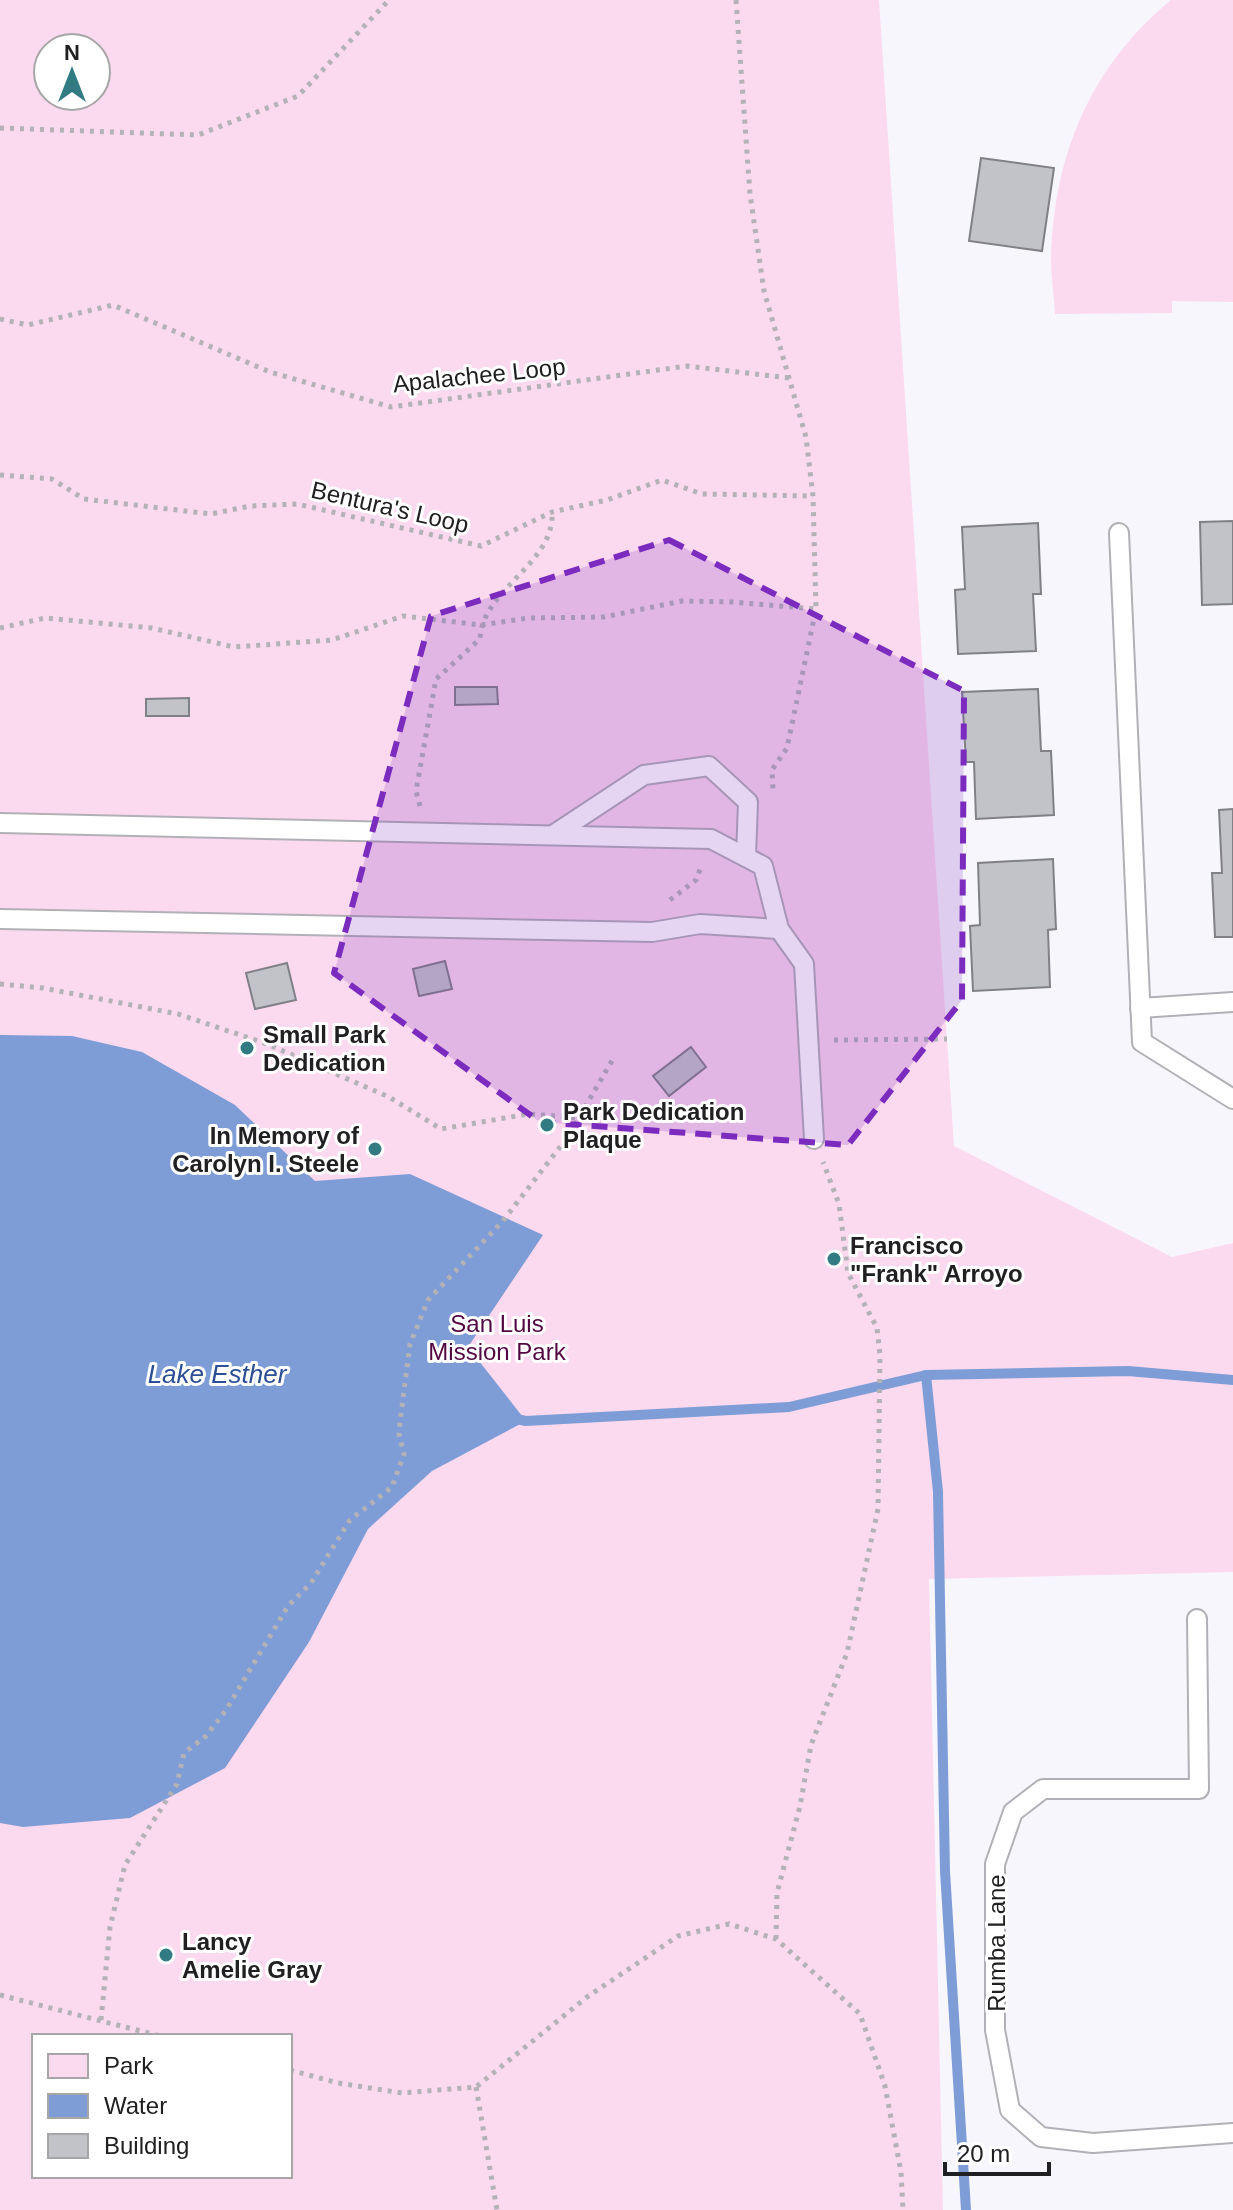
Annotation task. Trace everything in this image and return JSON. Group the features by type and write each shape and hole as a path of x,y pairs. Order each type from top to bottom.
{"lane":[{"path":"1119,533 1142,1042 1233,1099"},
{"path":"553,835 644,775 709,766 748,802 746,857"},
{"path":"0,823 711,839 763,866 779,929 804,964 814,1139"},
{"path":"0,919 652,932 700,924 779,929"},
{"path":"1140,1008 1233,1002"},
{"name":"Rumba Lane","path":"1197,1619 1199,1789 1043,1789 1013,1812 995,1864 995,2030 1010,2110 1041,2137 1093,2143 1233,2133"}],"path":[{"path":"0,128 198,135 298,96 389,0"},
{"path":"736,0 750,194 764,291 806,437 813,496 816,609 787,748 772,770 762,778"},
{"name":"Apalachee Loop","path":"0,319 28,325 113,305 270,372 391,407 687,366 789,378"},
{"name":"Bentura's Loop","path":"0,475 52,479 84,499 211,514 250,506 297,504 481,546 552,512 607,500 662,480 702,494 813,496"},
{"path":"422,814 416,791 436,679 480,639 481,625 512,580 537,557 553,526 552,512"},
{"path":"0,628 45,618 152,628 234,647 332,640 403,616 481,625 529,618 604,617 682,601 816,609"},
{"path":"772,770 773,802"},
{"path":"652,932 667,903 696,880 711,839"},
{"path":"0,984 43,988 178,1014 267,1044 389,1097 441,1129 528,1114 579,1118"},
{"path":"809,1040 947,1039"},
{"path":"101,2020 110,1927 125,1865 177,1784 184,1753 206,1736 226,1710 288,1606 311,1583 350,1520 392,1487 404,1454 399,1434 410,1344 428,1300 502,1222 567,1138 613,1059"},
{"path":"776,1939 777,1893 800,1806 811,1745 847,1653 878,1509 880,1355 877,1328 848,1273 839,1204 814,1139"},
{"path":"292,2071 338,2083 402,2093 476,2087 587,1997 678,1936 729,1924 776,1939 860,2014 885,2086 901,2172 903,2210"},
{"path":"0,1995 153,2034"},
{"path":"476,2087 497,2210"}],"highlighted area":[{"path":"669,540 964,691 962,1000 848,1145 540,1122 334,973 431,616"}],"green space":[{"name":"San Luis Mission Park","path":"0,0 879,0 954,1146 1172,1257 1233,1243 1233,1572 929,1579 943,2210 0,2210"},
{"path":"1171,0 1233,0 1233,302 1172,301 1172,313 1055,314 1051,259 1054,221 1069,149 1098,84 1118,54"}],"water":[{"name":"Lake Esther","path":"0,1035 72,1036 142,1052 235,1105 315,1181 410,1174 543,1235 468,1347 526,1421 432,1471 368,1529 309,1642 225,1768 130,1818 23,1827 0,1823"}],"building":[{"path":"981,158 1054,168 1042,251 969,241"},
{"path":"1233,521 1233,604 1202,605 1200,522"},
{"path":"1038,523 1041,594 1033,594 1036,651 958,654 955,590 965,589 962,527"},
{"path":"455,687 497,687 498,704 455,705"},
{"path":"1038,689 1041,751 1051,751 1054,815 976,819 974,762 966,762 962,692"},
{"path":"189,698 189,716 146,716 146,699"},
{"path":"1233,809 1233,937 1215,937 1212,873 1222,873 1219,810"},
{"path":"1053,859 1056,929 1048,930 1050,987 973,991 970,926 980,925 978,863"},
{"path":"445,961 452,989 419,996 413,969"},
{"path":"287,963 296,1000 255,1009 246,973"},
{"path":"691,1047 706,1067 669,1096 653,1076"}],"waterway":[{"path":"516,1419 526,1421 789,1407 926,1375 1128,1371 1233,1380"},
{"path":"926,1375 938,1492 945,1871 966,2210"}],"place":[{"name":"Small Park Dedication","path":"247,1048"},
{"name":"Park Dedication Plaque","path":"547,1125"},
{"name":"In Memory of Carolyn I. Steele","path":"375,1149"},
{"name":"Francisco \"Frank\" Arroyo","path":"834,1259"},
{"name":"Lancy Amelie Gray","path":"166,1955"}]}
